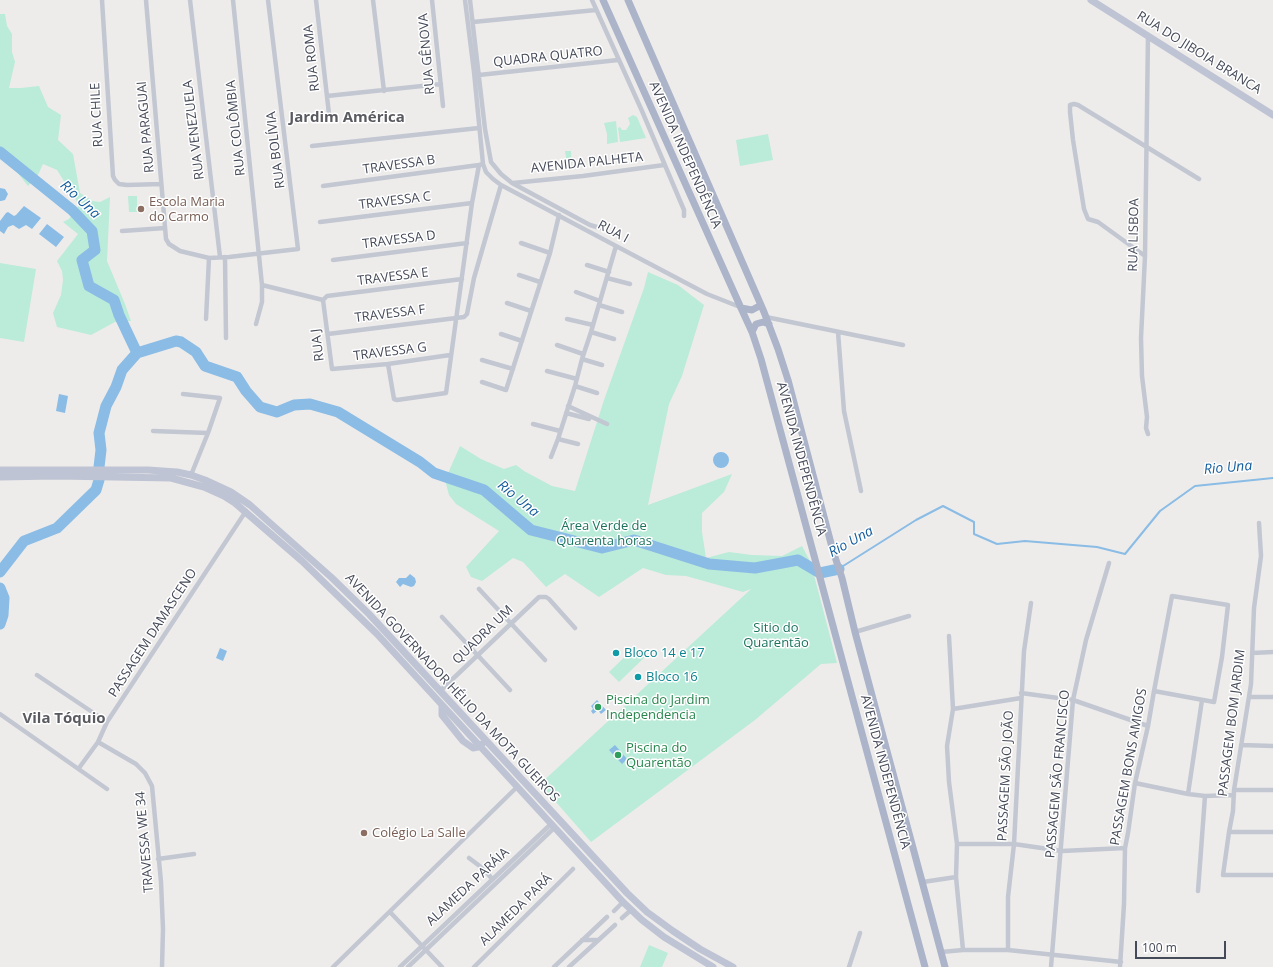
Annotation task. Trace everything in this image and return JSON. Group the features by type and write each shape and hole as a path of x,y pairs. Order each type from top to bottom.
{"main road":[{"name":"AVENIDA INDEPENDÊNCIA","path":"603,0 752,332 767,378 925,967"},
{"name":"AVENIDA INDEPENDÊNCIA","path":"628,0 766,316 788,380 945,967"},
{"name":"RUA DO JIBOIA BRANCA","path":"1090,0 1148,35 1273,115"},
{"path":"741,308 752,310 761,305"},
{"path":"752,332 756,324 763,322 769,324"},
{"name":"AVENIDA GOVERNADOR HÉLIO DA MOTA GUEIROS","path":"107,474 165,471 191,475 231,492 250,505 346,590 440,691 483,743 627,893 647,912 673,931 700,949 733,967"},
{"path":"0,475 56,476 107,474"},
{"name":"AVENIDA GOVERNADOR HÉLIO DA MOTA GUEIROS","path":"107,474 178,479 215,492 235,503 302,561 408,666 442,706 442,715 456,734 470,747 476,748 483,743"},
{"path":"483,743 517,787 631,910 664,937 713,967"}],"street":[{"name":"RUA CHILE","path":"102,0 112,176 119,184 161,184"},
{"name":"RUA PARAGUAI","path":"146,0 164,228 167,242 180,251 209,258"},
{"name":"RUA VENEZUELA","path":"190,0 223,257 226,338"},
{"name":"RUA COLÔMBIA","path":"233,0 260,253 262,302 256,324"},
{"name":"RUA BOLÍVIA","path":"260,253 298,249 268,0"},
{"name":"RUA ROMA","path":"316,0 329,114"},
{"path":"373,0 384,91"},
{"name":"RUA GÊNOVA","path":"432,0 443,106"},
{"path":"388,364 394,399 397,400 446,393 472,203 481,165 474,72 465,0"},
{"path":"470,0 480,75 485,129 491,162 501,174 512,183 590,225 600,228"},
{"path":"592,0 642,111 684,210 684,216"},
{"path":"473,22 596,10"},
{"name":"RUA LISBOA","path":"1148,35 1145,256 1141,338 1142,376 1147,417 1146,428 1148,434"},
{"name":"QUADRA QUATRO","path":"480,75 618,60"},
{"path":"327,96 440,84"},
{"path":"1145,256 1098,222 1088,219 1084,209 1073,140 1070,105 1078,105 1199,179"},
{"path":"312,146 479,128"},
{"name":"RUA I","path":"481,165 501,184 707,294 741,308"},
{"name":"TRAVESSA B","path":"323,186 481,165"},
{"name":"AVENIDA PALHETA","path":"512,183 583,176 664,165"},
{"path":"456,317 464,317 467,314 474,278 501,184"},
{"name":"TRAVESSA C","path":"320,222 472,203"},
{"path":"482,382 506,390 550,253 559,215"},
{"path":"122,231 164,228"},
{"name":"TRAVESSA D","path":"333,260 467,243"},
{"path":"521,243 550,253"},
{"path":"551,457 575,386 582,356 591,332 616,246"},
{"path":"206,319 209,258 260,253"},
{"path":"587,265 609,272"},
{"path":"519,275 540,282"},
{"path":"607,278 630,284"},
{"name":"TRAVESSA E","path":"324,300 327,296 462,279"},
{"path":"262,285 324,300"},
{"path":"576,292 622,312"},
{"name":"RUA J","path":"324,300 332,369"},
{"path":"507,303 531,311"},
{"path":"766,316 903,346"},
{"name":"TRAVESSA F","path":"328,334 456,317"},
{"path":"567,319 593,325"},
{"path":"591,332 614,339"},
{"path":"838,332 844,411 861,491"},
{"path":"501,334 522,341"},
{"path":"557,345 602,365"},
{"name":"TRAVESSA G","path":"332,369 388,364 450,355"},
{"path":"482,360 513,369"},
{"path":"547,371 576,379"},
{"path":"575,386 597,393"},
{"path":"182,394 220,398 191,475"},
{"path":"568,406 607,424"},
{"path":"566,413 589,419"},
{"path":"533,424 560,431"},
{"path":"153,431 208,433"},
{"path":"558,439 578,444"},
{"name":"PASSAGEM DAMASCENO","path":"79,768 98,742 107,722 246,511"},
{"name":"PASSAGEM BOM JARDIM","path":"1259,523 1261,556 1254,608 1249,697 1234,793 1234,811 1229,832 1223,876 1273,875"},
{"name":"PASSAGEM SÃO FRANCISCO","path":"1051,967 1062,851 1073,700 1086,640 1109,563"},
{"path":"479,589 545,660"},
{"name":"QUADRA UM","path":"440,691 539,597 542,596 549,599 575,628"},
{"name":"PASSAGEM BONS AMIGOS","path":"1121,965 1125,848 1135,784 1148,726 1172,596 1228,605 1222,657 1214,702 1202,700"},
{"name":"PASSAGEM SÃO JOÃO","path":"1008,950 1008,898 1014,844 1021,696 1024,651 1031,603"},
{"path":"856,632 909,616"},
{"path":"442,617 510,690"},
{"path":"949,636 953,710 947,746 949,782 957,844 956,878 963,950"},
{"path":"1252,653 1273,652"},
{"path":"37,675 107,722"},
{"path":"1154,691 1202,700 1188,794"},
{"path":"953,710 1021,696 1073,700 1148,726"},
{"path":"1249,697 1273,697"},
{"path":"0,714 107,788"},
{"name":"TRAVESSA WE 34","path":"98,742 136,764 145,772 152,786 155,809 163,929 162,967"},
{"path":"1241,745 1273,746"},
{"path":"1135,784 1206,796 1273,790"},
{"path":"333,967 517,787"},
{"path":"1198,891 1206,796"},
{"path":"408,967 414,958 424,948 552,826"},
{"name":"ALAMEDA PARÁIA","path":"424,948 492,880 552,826"},
{"path":"1229,832 1273,832"},
{"path":"957,844 1014,844 1062,851 1125,848"},
{"path":"158,859 194,854"},
{"path":"469,858 485,870 492,880"},
{"name":"ALAMEDA PARÁ","path":"474,967 573,869"},
{"path":"923,882 956,878"},
{"path":"614,911 623,902"},
{"path":"622,918 631,910"},
{"path":"390,912 442,967"},
{"path":"554,967 608,917"},
{"path":"569,967 615,925"},
{"path":"849,967 860,933"},
{"path":"582,940 597,940"},
{"path":"941,952 963,950 1008,950 1052,954 1121,965"},
{"path":"400,967 414,958"}],"green space":[{"path":"0,14 5,14 7,26 12,34 12,52 15,62 9,88 39,86 48,107 61,115 58,140 73,154 80,193 93,201 100,202 110,197 107,261 131,321 115,322 91,335 57,327 53,313 61,295 63,280 62,271 57,261 78,234 63,222 69,219 79,205 57,170 43,164 38,175 28,186 0,151"},
{"path":"633,115 637,117 646,138 620,142 618,128 620,127 622,130 626,130 630,124 628,118"},
{"path":"616,121 618,142 607,144 607,134 604,123"},
{"path":"768,134 773,160 740,166 736,140"},
{"path":"565,151 571,151 572,168 568,169"},
{"path":"128,196 137,196 137,212 129,212"},
{"path":"0,263 36,269 24,342 0,338"},
{"path":"648,272 678,285 704,305 682,376 669,404 648,505 732,474 724,492 702,513 702,532 706,558 729,552 752,555 782,556 802,546 811,563 801,567 814,575 837,663 821,664 755,720 591,842 540,784 751,589 743,592 686,576 666,575 643,568 599,597 565,574 546,587 523,562 513,558 482,581 471,577 466,567 499,531 456,504 449,495 445,480 460,446 481,459 504,469 516,465 552,486 575,491 604,400 644,288"},
{"path":"635,647 645,657 619,682 609,672"},
{"path":"649,945 668,953 662,967 640,967"}],"water":[{"path":"0,188 5,189 8,194 5,200 1,201 0,201"},
{"path":"24,206 41,218 32,229 26,225 19,229 13,225 8,227 4,234 0,231 0,221 6,213 8,212 14,216"},
{"path":"47,224 64,237 56,247 39,234"},
{"path":"59,394 68,396 65,413 56,411"},
{"path":"721,452 727,454 729,460 727,466 721,468 715,466 713,460 715,454"},
{"path":"410,574 415,578 416,582 414,586 411,587 403,584 400,587 396,582 399,578 406,578"},
{"path":"220,648 227,651 223,661 216,658"},
{"name":"Piscina do Jardim Independencia","path":"597,700 606,710 601,714 597,709 597,711 593,714 591,711 593,709 591,706"},
{"name":"Piscina do Quarentão","path":"615,745 627,759 622,764 609,750"}],"waterway":[{"name":"Rio Una","path":"0,152 72,210 92,231 95,250 82,260 89,286 114,300 119,315 137,353 176,341 181,342 196,352 205,366 237,377 246,391 260,407 277,412 294,405 310,404 338,412 420,462 434,473 484,490 531,530 602,548 634,540 709,564 755,568 798,560 820,573 839,569"},
{"path":"0,572 24,541 57,528 96,490 99,480 101,450 99,433 106,406 116,387 122,370 137,353"},
{"name":"Rio Una","path":"840,568 916,520 943,506 974,522 974,534 997,544 1025,541 1097,547 1125,554 1160,511 1195,486 1273,478"},
{"path":"0,588 4,598 3,615 0,624"}],"place":[{"name":"Escola Maria do Carmo","path":"141,209"},
{"name":"Bloco 14 e 17","path":"616,653"},
{"name":"Bloco 16","path":"638,677"},
{"name":"Piscina do Jardim Independencia","path":"598,707"},
{"name":"Piscina do Quarentão","path":"618,755"},
{"name":"Colégio La Salle","path":"364,833"}],"district":[{"name":"Jardim América","path":"347,118"},
{"name":"Vila Tóquio","path":"64,719"}],"park label":[{"name":"Área Verde de Quarenta horas","path":"604,534"},
{"name":"Sitio do Quarentão","path":"776,636"}]}
